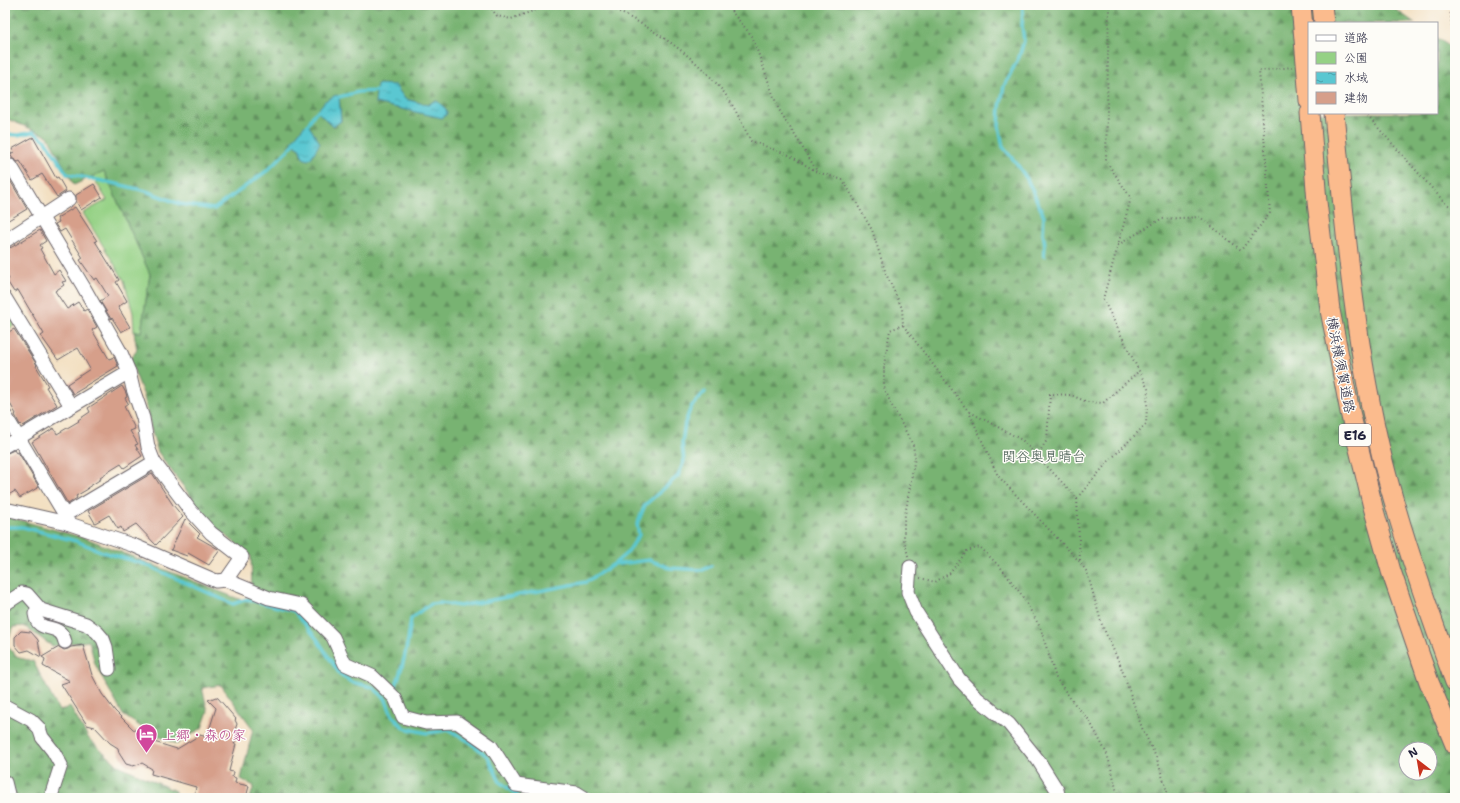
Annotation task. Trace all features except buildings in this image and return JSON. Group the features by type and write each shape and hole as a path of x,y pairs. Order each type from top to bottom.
{"highway":[{"path":"1301,5 1301,70 1308,96"},
{"path":"1322,5 1324,22"},
{"name":"横浜横須賀道路","path":"1310,114 1317,202 1330,310 1350,412 1373,507 1391,571 1429,682 1455,745"},
{"name":"横浜横須賀道路","path":"1334,114 1350,269 1368,385 1383,460 1408,547 1437,634 1455,682"}],"street":[{"path":"5,170 11,166 121,353 129,372 143,418 148,447 154,462 190,510 206,528 226,546 242,557 226,580"},
{"path":"5,241 69,200"},
{"path":"5,298 71,406"},
{"path":"5,446 129,372"},
{"path":"5,415 66,519"},
{"path":"66,519 154,462"},
{"path":"5,509 66,519 135,546 216,581 226,580 269,598 301,605 332,637 345,664 372,676 391,693 403,717 426,723 457,722 491,746 516,785 577,793 585,798"},
{"path":"910,567 908,592 916,612 959,679 977,698 1009,724 1038,760 1057,790 1060,798"},
{"path":"5,604 22,593 27,594 41,610 86,624 97,632 103,639 106,647 109,669"},
{"path":"41,610 35,614 36,620 39,624 46,628 57,630 62,633 65,642"},
{"path":"5,706 31,720 40,728 42,737 53,751 61,765 52,793 52,798"},
{"path":"5,782 10,798"}],"path":[{"path":"491,5 491,8 497,16 511,19 549,5"},
{"path":"605,5 658,34 701,66 723,91 751,141 788,155 817,172 843,180 872,230 886,274 902,308 903,325 969,412 998,476 1080,562 1087,572 1102,626 1120,664 1142,728 1157,759 1169,798"},
{"path":"726,5 752,36 778,108 817,172"},
{"path":"1077,498 1108,462 1146,424 1148,389 1103,299 1131,198 1106,161 1110,5"},
{"path":"1450,5 1454,54 1455,130"},
{"path":"1117,246 1161,219 1200,217 1241,250 1270,213 1259,71 1301,70"},
{"path":"1366,114 1446,204 1455,208"},
{"path":"903,325 890,330 883,380 884,387 891,404 913,445 915,457 904,521 904,539 910,567 921,579 935,582 950,573 966,551 980,547 1002,569 1021,594 1040,627 1056,678 1073,702 1089,720 1107,754 1118,798"},
{"path":"1037,456 1047,440 1050,394 1071,395 1087,402 1103,403 1139,371"},
{"path":"969,412 1022,440 1077,498 1080,562"}],"green space":[{"name":"関谷奥見晴台","path":"5,5 1389,5 1414,22 1308,22 1308,114 1438,114 1438,39 1455,50 1455,798 250,798 254,786 241,779 253,729 221,685 202,688 208,711 202,728 177,744 149,732 123,715 95,664 89,641 52,646 24,626 13,627 6,645 19,658 33,661 59,711 70,707 89,739 118,765 175,791 175,798 11,798 5,783 5,516 88,539 246,602 252,592 251,556 212,524 158,452 151,429 144,396 130,360 137,350 134,332 141,332 150,274 104,171 74,185 48,136 5,118","holes":["339,96 341,121 334,126 330,125","402,96 405,99 428,105 434,101 442,117 376,103","320,143 302,156 299,148 296,146"]},
{"path":"104,171 150,274 141,332 134,332 133,313 124,280 83,213 107,200 92,176"},
{"path":"6,310 15,325 5,331 5,311"}],"water":[{"path":"377,84 395,85 405,99 428,105 434,101 437,101 446,109 447,113 442,118 375,103"},
{"path":"336,95 339,96 341,121 334,126 331,125 317,111 325,101"},
{"path":"304,126 309,126 320,143 311,158 308,160 303,158 299,148 293,144 292,141"}],"waterway":[{"path":"1023,5 1022,26 1024,41 1019,57 1004,86 1000,107 999,126 1003,147 1027,179 1044,216 1044,256"},
{"path":"339,97 358,92 379,91"},
{"path":"306,128 314,114 320,110"},
{"path":"5,134 18,135 33,132 45,140 67,174 146,191 180,204 214,209 268,170 294,144"},
{"path":"393,693 405,657 411,619 431,604 440,603 460,606 586,582 614,564 628,552 639,535 637,524 645,505 678,476 684,461 682,443 685,423 691,407 705,392"},
{"path":"5,527 23,527 76,541 103,552 144,564 233,604 247,599 294,611 317,639 339,673 351,682 372,687 385,698 392,715 404,728 427,733 449,730 470,742 488,757 500,782 519,798"},
{"path":"616,563 619,564 649,560 670,568 703,570 711,566"}],"place":[{"name":"上郷・森の家","path":"147,754"}]}
